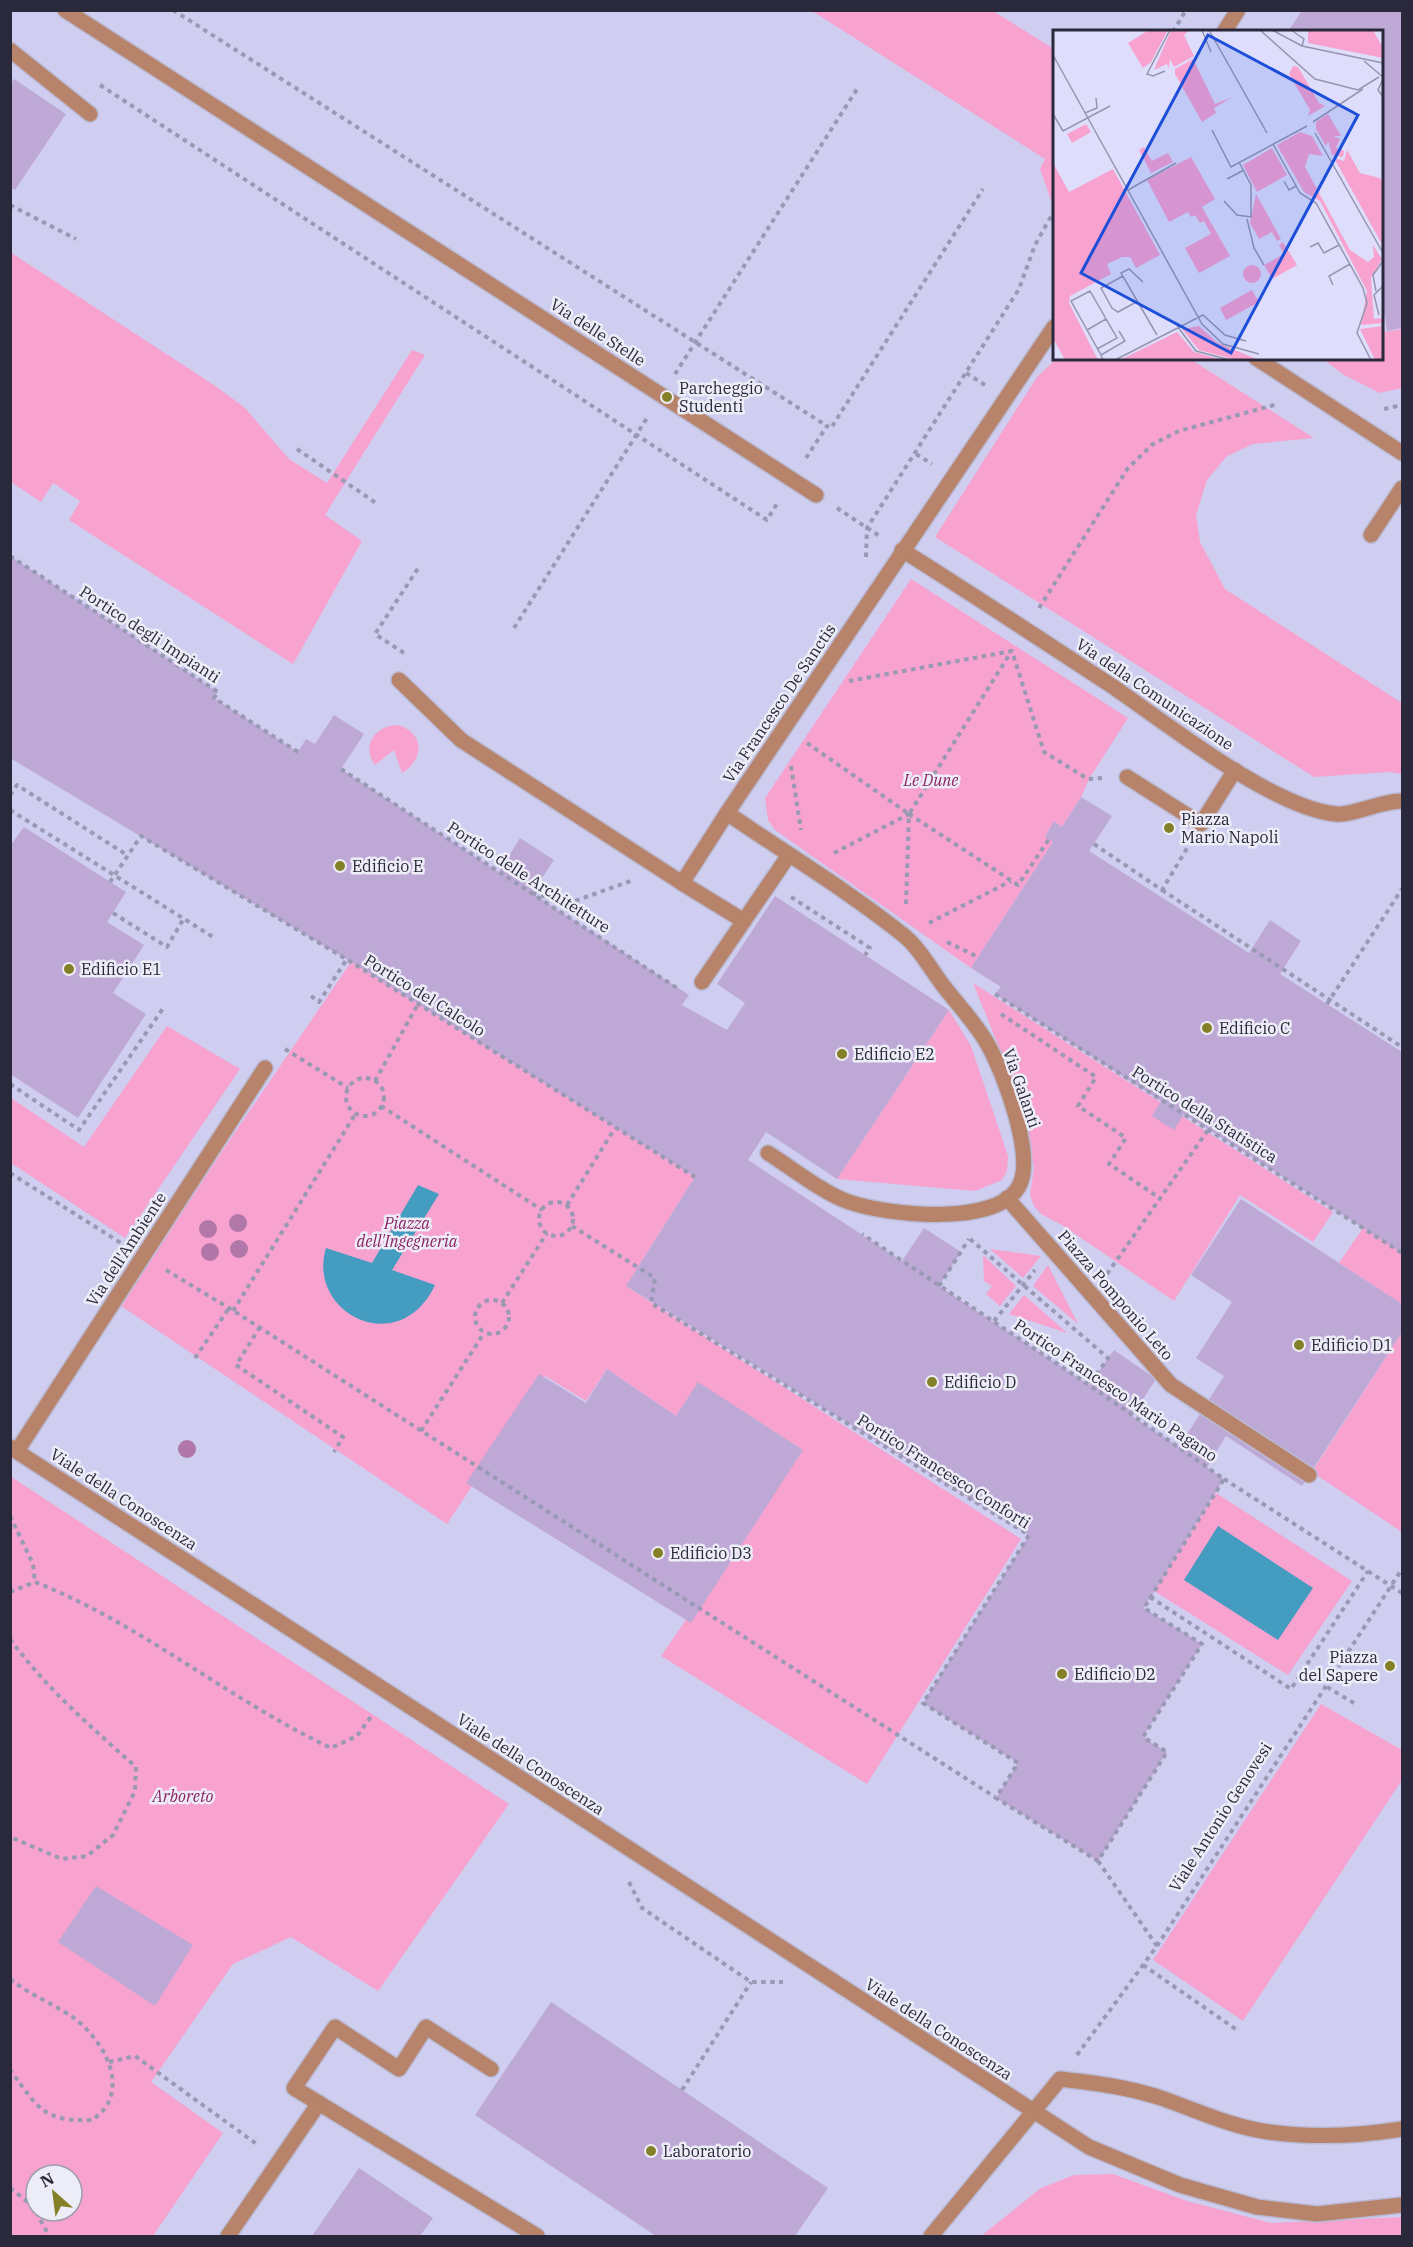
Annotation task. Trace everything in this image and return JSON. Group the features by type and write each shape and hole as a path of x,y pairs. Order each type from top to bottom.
{"street":[{"name":"Via delle Stelle","path":"65,10 816,495"},
{"path":"1225,30 1238,10"},
{"path":"10,50 90,114"},
{"name":"Via Francesco De Sanctis","path":"682,883 902,550 1053,328"},
{"path":"1259,360 1402,453"},
{"path":"1371,535 1402,488"},
{"name":"Via della Comunicazione","path":"902,550 1035,635 1235,770 1294,805 1338,815 1385,801 1402,801"},
{"path":"399,680 462,740 744,921"},
{"path":"1127,777 1201,824 1235,770"},
{"name":"Via Galanti","path":"727,813 905,936 987,1044 997,1065 1021,1140 1024,1168 1019,1187 1007,1198"},
{"path":"702,982 789,855"},
{"name":"Via dell'Ambiente","path":"14,1449 265,1068"},
{"path":"768,1153 846,1201 863,1207 915,1214 959,1213 989,1207 1007,1198"},
{"name":"Piazza Pomponio Leto","path":"1007,1198 1172,1385 1309,1475"},
{"name":"Viale della Conoscenza","path":"14,1449 1089,2147 1180,2185 1257,2206 1317,2214 1402,2205"},
{"path":"491,2068 426,2027 399,2069 335,2027 294,2088 527,2234"},
{"path":"931,2236 1060,2079 1119,2086 1164,2099 1208,2117 1267,2132 1363,2135 1402,2129"},
{"path":"228,2236 319,2103"}],"path":[{"path":"174,10 831,428 984,189"},
{"path":"1174,30 1186,10"},
{"path":"90,78 635,437 767,520 827,426"},
{"path":"514,628 859,86"},
{"path":"10,205 76,239"},
{"path":"860,567 866,557 867,528 1020,289 1035,245 1053,213"},
{"path":"1381,410 1402,405"},
{"path":"297,449 376,503"},
{"path":"816,495 902,550"},
{"name":"Portico degli Impianti","path":"10,556 218,692 214,698 298,752"},
{"path":"399,680 414,660 375,634 419,567"},
{"path":"810,688 1012,651 1044,752 1089,779 1127,777"},
{"path":"784,727 807,867 909,814"},
{"name":"Portico delle Architetture","path":"341,769 689,995 702,982"},
{"path":"10,795 17,785 127,855 110,882"},
{"path":"10,810 213,937"},
{"path":"909,814 1018,885 1049,839"},
{"path":"905,936 909,814"},
{"path":"1162,890 1201,824"},
{"name":"Portico del Calcolo","path":"127,855 141,836 347,959 694,1177"},
{"path":"1094,844 1329,1002 1402,1047"},
{"path":"532,893 569,903 606,892 660,869"},
{"path":"933,930 925,925 1011,881"},
{"path":"770,884 870,948 865,955"},
{"path":"1329,1002 1402,889"},
{"path":"113,912 166,947 184,918"},
{"path":"940,936 955,948 978,957"},
{"path":"311,996 320,1002 347,959"},
{"name":"Portico della Statistica","path":"995,994 1402,1253"},
{"path":"375,1081 418,1004"},
{"path":"10,1084 78,1130 164,1007"},
{"path":"997,1011 1096,1077 1078,1106 1126,1138 1109,1164 1161,1199"},
{"path":"279,1046 348,1088"},
{"path":"362,1078 375,1081 383,1091 381,1106 368,1115 356,1113 346,1099 348,1088 362,1078"},
{"path":"381,1106 542,1210"},
{"path":"195,1358 231,1309 356,1113"},
{"path":"567,1205 615,1128"},
{"path":"1093,1295 1208,1130"},
{"path":"10,1173 260,1327 1098,1861 1157,1946"},
{"path":"557,1202 567,1205 573,1215 569,1231 559,1236 547,1233 540,1220 542,1210 557,1202"},
{"path":"939,1286 989,1207"},
{"name":"Portico Francesco Conforti","path":"572,1226 655,1278 651,1303 1029,1535 923,1703 1018,1763 996,1797"},
{"name":"Portico Francesco Mario Pagano","path":"854,1230 994,1321 1224,1479 1150,1597"},
{"path":"502,1303 547,1233"},
{"path":"970,1238 1108,1358 1089,1385"},
{"path":"994,1321 1052,1249"},
{"path":"485,1301 502,1303 509,1317 506,1328 495,1335 484,1333 476,1325 477,1309 485,1301"},
{"path":"260,1327 236,1365 343,1437 334,1452"},
{"path":"421,1431 484,1333"},
{"path":"1224,1479 1402,1593"},
{"path":"10,1516 33,1564 35,1582"},
{"name":"Viale Antonio Genovesi","path":"1060,2079 1157,1946 1402,1569"},
{"path":"1098,1861 1167,1752 1143,1737 1202,1644 1144,1608 1150,1597 1291,1689 1368,1571"},
{"path":"10,1592 35,1582 60,1592 148,1639 233,1695 292,1730 331,1748 357,1736 388,1692"},
{"path":"10,1639 24,1658 88,1723 136,1767 135,1791 113,1835 87,1856 62,1859 10,1837"},
{"path":"1326,1686 1354,1703"},
{"path":"627,1877 642,1908 751,1982 786,1982"},
{"path":"1143,1965 1237,2030"},
{"path":"10,1979 74,2018 95,2038 109,2062 113,2087 106,2107 93,2120 68,2121 43,2113 10,2070"},
{"path":"682,2090 751,1982"},
{"path":"109,2062 135,2056 280,2161"},
{"path":"10,2188 33,2206 49,2236"}],"shaded area":[{"path":"11,11 1402,11 1402,2236 11,2236"}],"green space":[{"path":"812,11 993,11 1053,48 1052,203 1040,169 1045,159"},
{"path":"10,252 217,387 245,408 289,459 327,483 412,350 425,355 325,515 362,541 293,664 69,520 80,501 53,483 41,502 11,482"},
{"path":"1383,317 1385,332 1402,329 1402,388 1380,393 1344,375 1324,360 1383,360"},
{"path":"1055,360 1192,360 1314,438 1253,444 1227,456 1207,480 1196,515 1200,542 1225,589 1402,703 1402,774 1389,772 1314,777 935,537 1037,377"},
{"name":"Le Dune","path":"911,579 1128,718 1062,827 1054,822 1045,836 1053,842 971,968 775,830 768,820 765,798"},
{"path":"399,725 414,734 418,748 414,761 402,773 394,750 375,765 369,750 373,737 378,732 384,728"},
{"name":"Piazza dell'Ingegneria","path":"351,962 695,1177 626,1286 1021,1539 867,1784 661,1656 803,1450 698,1383 676,1416 607,1369 586,1401 545,1376 447,1524 118,1304"},
{"path":"973,983 1333,1212 1313,1242 1240,1195 1174,1301 1062,1225 1041,1214 1034,1206 1030,1195 1034,1167 1017,1092"},
{"path":"949,1010 971,1046 1008,1156 1007,1171 1002,1180 975,1191 837,1179"},
{"path":"167,1026 240,1069 125,1238 11,1163 11,1098 84,1147"},
{"path":"1363,1228 1402,1253 1402,1304 1339,1263"},
{"path":"990,1249 1041,1256 1023,1278"},
{"path":"983,1255 1016,1286 1000,1306 986,1294 992,1286 984,1281"},
{"path":"1048,1265 1078,1324 1033,1286"},
{"path":"1024,1295 1067,1333 1009,1314"},
{"path":"1402,1332 1402,1532 1312,1472"},
{"name":"Arboreto","path":"10,1476 509,1804 378,1991 291,1937 233,1964 151,2082 223,2133 153,2236 11,2236"},
{"path":"1216,1493 1352,1581 1288,1675 1154,1591"},
{"path":"1321,1704 1402,1750 1402,1780 1243,2021 1153,1960"},
{"path":"1113,2174 1187,2201 1271,2223 1402,2217 1402,2236 981,2236 1041,2188 1074,2175"}],"water":[{"path":"418,1185 439,1194 392,1270 435,1285 419,1308 400,1320 380,1324 360,1319 342,1308 330,1292 324,1272 326,1248 372,1263"},
{"path":"1218,1526 1313,1588 1278,1640 1184,1580"}],"building":[{"path":"1302,10 1402,10 1402,328 1387,331 1383,305 1383,30 1289,30"},
{"path":"14,79 66,114 15,190 10,187 10,85"},
{"path":"10,556 218,692 214,698 298,752 306,739 315,744 334,715 364,734 341,769 499,872 520,838 554,860 532,893 689,995 682,1005 727,1030 745,1003 717,984 775,896 949,1010 837,1179 766,1132 748,1160 902,1261 924,1228 961,1252 939,1286 1089,1385 1114,1350 1156,1379 1132,1416 1179,1447 1224,1376 1196,1358 1232,1302 1191,1275 1241,1199 1402,1304 1402,1332 1302,1486 1226,1436 1207,1467 1224,1479 1144,1608 1202,1644 1143,1737 1167,1752 1098,1861 996,1798 1018,1763 923,1703 1029,1535 626,1286 695,1177 351,962 10,758"},
{"name":"Edificio C","path":"1081,797 1112,816 1089,851 1249,953 1270,920 1301,941 1280,974 1402,1052 1402,1253 1184,1114 1174,1130 1152,1116 1161,1101 995,994 1001,987 971,968 1053,842 1045,837 1054,821 1062,827"},
{"name":"Edificio E1","path":"24,827 126,892 107,922 144,945 113,993 146,1014 78,1118 10,1074 10,846"},
{"name":"Edificio D3","path":"607,1369 676,1416 698,1382 803,1450 691,1623 466,1483 539,1374 586,1403"},
{"path":"96,1886 193,1945 155,2006 58,1942"},
{"name":"Laboratorio","path":"551,2002 828,2188 795,2236 656,2236 475,2115"},
{"path":"359,2168 433,2218 420,2236 312,2236"}],"place":[{"name":"Parcheggio Studenti","path":"667,397"},
{"name":"Piazza Mario Napoli","path":"1169,828"},
{"name":"Edificio E","path":"340,866"},
{"name":"Edificio E1","path":"69,969"},
{"name":"Edificio C","path":"1207,1028"},
{"name":"Edificio E2","path":"842,1054"},
{"name":"Edificio D1","path":"1299,1345"},
{"name":"Edificio D","path":"932,1382"},
{"name":"Edificio D3","path":"658,1553"},
{"name":"Piazza del Sapere","path":"1390,1666"},
{"name":"Edificio D2","path":"1062,1674"},
{"name":"Laboratorio","path":"651,2151"}]}
